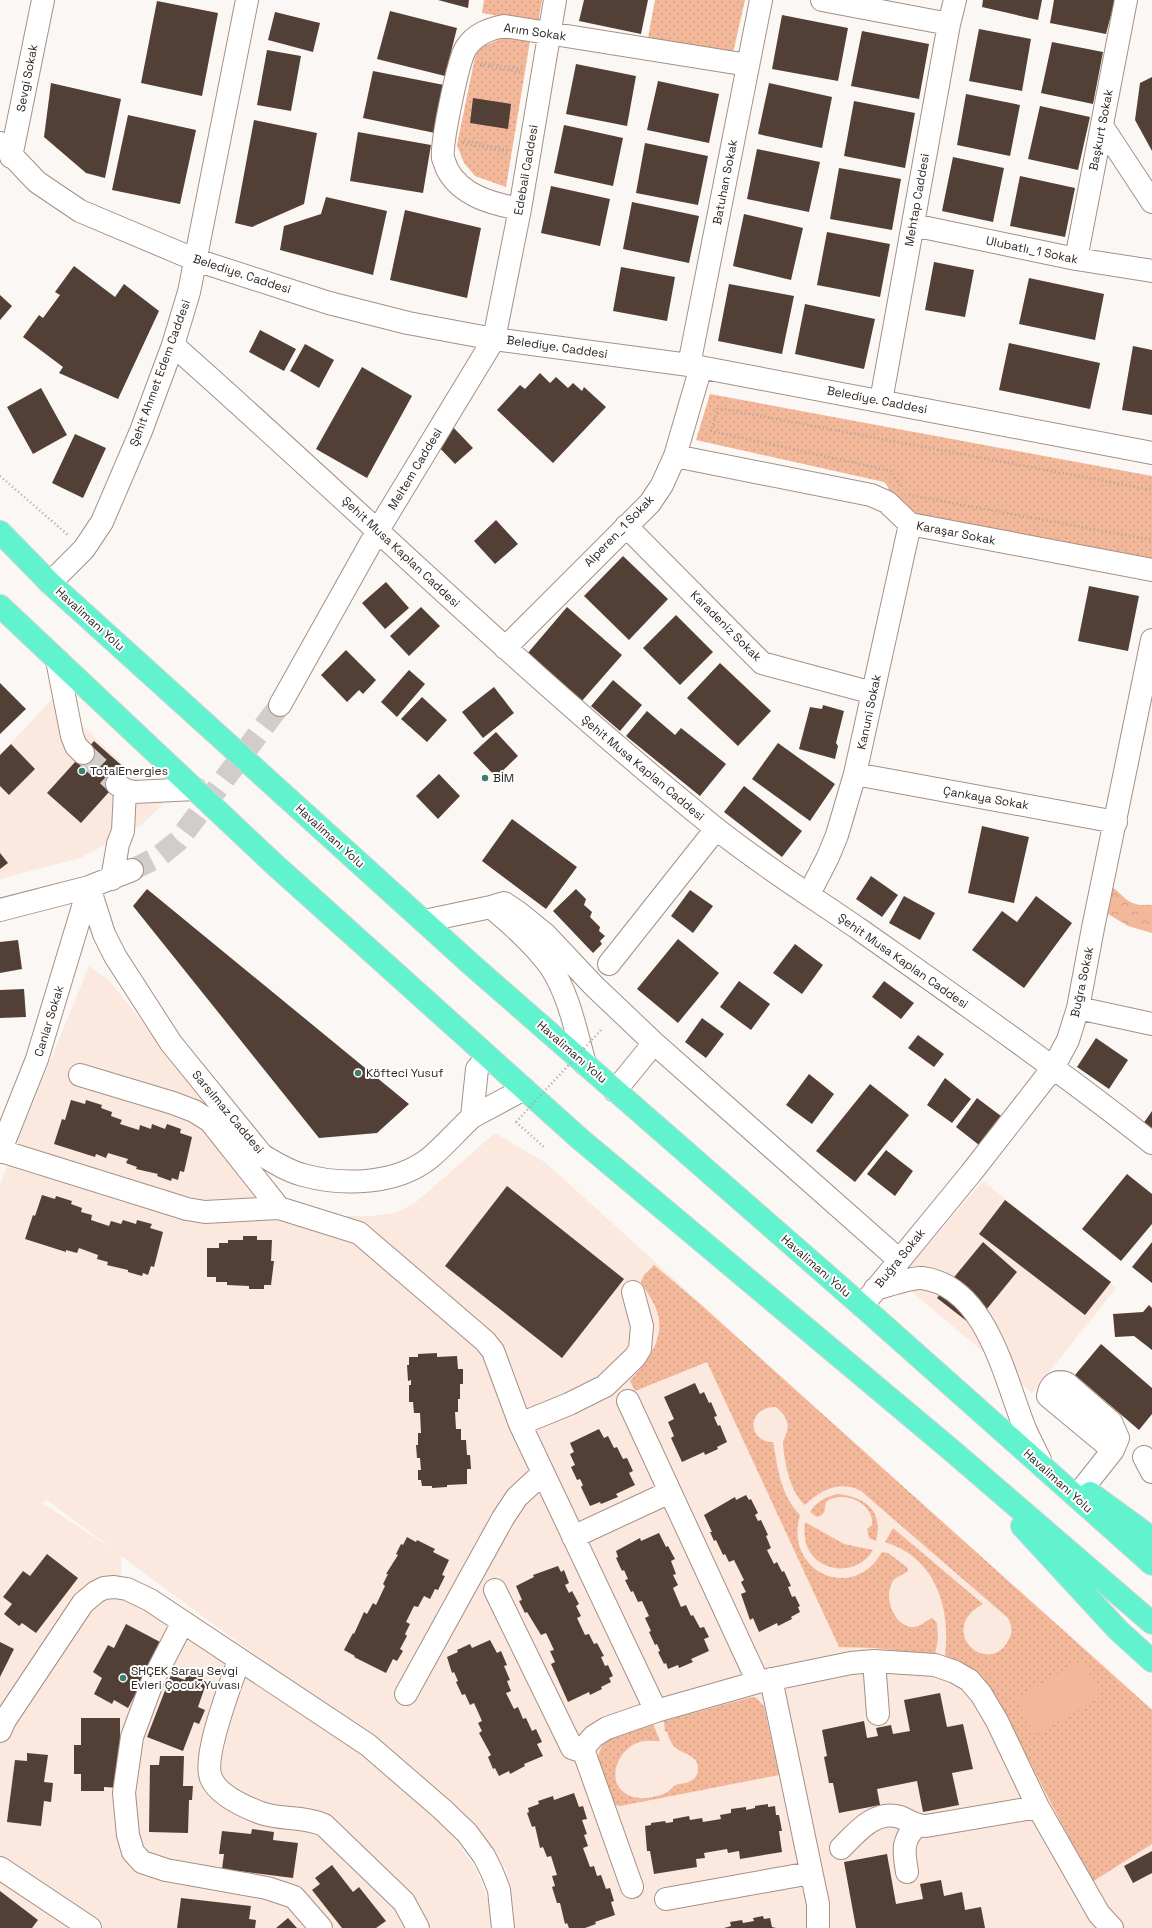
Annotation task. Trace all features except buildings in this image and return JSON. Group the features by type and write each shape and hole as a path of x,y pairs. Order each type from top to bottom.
{"highway":[{"name":"Havalimanı Yolu","path":"0,532 50,583 424,921 615,1091 862,1306 1152,1564"},
{"path":"0,606 274,864 487,1057 586,1144 950,1449 1152,1623"},
{"path":"1007,1435 1040,1460 1083,1488 1152,1538"},
{"path":"950,1449 1118,1630 1152,1661"}],"street":[{"name":"Sevgi Sokak","path":"6,150 43,0"},
{"name":"Şehit Ahmet Edem Caddesi","path":"50,583 84,549 102,522 141,431 173,345 190,292 247,0"},
{"name":"Edebali Caddesi","path":"494,339 520,210 555,0"},
{"name":"Batuhan Sokak","path":"695,366 748,65 761,0"},
{"path":"822,0 949,24"},
{"name":"Mehtap Caddesi","path":"881,401 949,24 955,0"},
{"name":"Başkurt Sokak","path":"1076,259 1126,0"},
{"name":"Arım Sokak","path":"520,210 492,204 474,195 457,182 448,170 443,157 444,143 459,65 466,47 478,35 489,29 504,26 748,65"},
{"path":"1102,126 1152,202"},
{"name":"Belediye. Caddesi","path":"6,150 37,182 80,211 196,260 329,303 408,323 494,339 695,366 1152,453"},
{"name":"Ulubatlı_1 Sokak","path":"913,225 1076,259 1152,271"},
{"name":"Meltem Caddesi","path":"280,705 378,530 494,339"},
{"name":"Şehit Musa Kaplan Caddesi","path":"173,345 378,530 504,648 716,829 1053,1068 1152,1143"},
{"name":"Alperen_1 Sokak","path":"504,648 650,503 662,484 675,456 695,366"},
{"name":"Karaşar Sokak","path":"675,456 871,495 887,502 910,524 1152,570"},
{"name":"Kanuni Sokak","path":"809,894 834,842 855,774 910,524"},
{"name":"Karadeniz Sokak","path":"626,526 762,663 873,693"},
{"name":"Buğra Sokak","path":"862,1306 898,1259 971,1173 1053,1068 1068,1040 1078,1008 1152,640"},
{"path":"57,660 72,736 76,746 83,753"},
{"name":"Çankaya Sokak","path":"855,774 1116,822"},
{"path":"112,879 118,844 123,831 121,787 134,792 195,789"},
{"path":"609,964 716,829"},
{"path":"0,910 89,887 132,870"},
{"name":"Sarsılmaz Caddesi","path":"89,887 104,934 115,956 171,1043 262,1155 281,1167 303,1175 354,1182 394,1177 413,1169 430,1158 472,1117 524,1089"},
{"name":"Canlar Sokak","path":"0,1151 6,1124 44,1037 89,887"},
{"path":"424,921 504,903 535,926 578,967 594,986 654,1043 898,1259"},
{"path":"491,907 539,953 554,973 561,987 585,1064"},
{"path":"1078,1008 1152,1024"},
{"path":"615,1091 654,1043"},
{"path":"472,1117 477,1069 487,1057"},
{"path":"80,1075 173,1103 194,1111 210,1121 279,1208"},
{"path":"0,1151 187,1209 205,1212 279,1208 359,1233 485,1341 492,1351 520,1424 656,1711"},
{"path":"875,1289 920,1278 940,1281 964,1300 976,1314 992,1342 1026,1430 1040,1460"},
{"path":"520,1424 569,1404 605,1386 635,1357 640,1349 642,1326 633,1292"},
{"path":"628,1400 670,1492 764,1680 818,1904 818,1928"},
{"path":"1083,1488 1113,1450"},
{"path":"406,1694 503,1518 517,1497 543,1473"},
{"path":"574,1537 670,1492"},
{"path":"0,1731 5,1720 79,1608 96,1592 104,1588 114,1587 127,1589 150,1600 368,1745 442,1809 467,1833 484,1856 499,1890 503,1928"},
{"path":"495,1590 572,1748 584,1752"},
{"path":"183,1622 153,1680 132,1738 124,1793 128,1834 133,1852 142,1862 166,1870 267,1888 294,1897 321,1928"},
{"path":"239,1660 212,1744 210,1762 211,1778 218,1788 233,1799 261,1813 285,1818 313,1820 324,1825 404,1902 418,1928"},
{"path":"874,1661 878,1714"},
{"path":"632,1887 584,1752 586,1744 594,1736 607,1728 656,1711 764,1680 851,1663 874,1661 935,1665 955,1672 969,1680 981,1694 997,1721 1038,1807 1099,1914 1112,1928"},
{"path":"841,1848 865,1825 876,1818 889,1815 899,1817 916,1826 926,1826 1038,1807"},
{"path":"907,1872 904,1853 905,1841 916,1826"},
{"path":"0,1868 90,1928"},
{"path":"666,1899 811,1873"}],"path":[{"path":"477,62 523,70 476,65 477,62"},
{"path":"521,80 523,63"},
{"path":"460,141 508,150 508,153"},
{"path":"507,160 511,146"},
{"path":"900,488 899,482 891,471 711,431 718,408 1152,490"},
{"path":"0,476 84,549"},
{"path":"902,493 1152,540"},
{"path":"544,1147 516,1122 601,1030"}],"shaded area":[{"path":"53,698 164,803 141,825 80,858 0,879 0,755"},
{"path":"89,966 109,980 279,1194 288,1203 333,1216 371,1216 395,1213 415,1203 495,1133 546,1163 870,1457 1152,1709 1152,1928 512,1928 506,1869 474,1828 402,1763 121,1556 122,1596 371,1760 450,1832 476,1869 491,1908 493,1928 0,1928 0,1184","holes":["47,1500 113,1549 42,1503"]},
{"path":"983,1181 1116,1288 1032,1393 898,1280"}],"green space":[{"path":"484,0 542,0 538,23 482,13"},
{"path":"655,0 745,0 733,53 648,38"},
{"path":"503,38 530,41 506,187 475,176 464,163 457,145 475,57 481,47"},
{"path":"710,394 1152,476 1152,564 895,516 888,487 884,482 696,440"},
{"path":"1110,886 1132,903 1152,905 1152,933 1128,926 1098,908"},
{"path":"654,1265 700,1304 1152,1710 1152,1844 1092,1882 994,1693 979,1675 945,1656 945,1620 942,1603 936,1587 928,1572 917,1560 902,1550 885,1542 893,1528 983,1604 969,1615 964,1626 965,1637 970,1646 979,1652 989,1654 999,1651 1011,1635 1011,1627 1008,1618 861,1491 846,1486 831,1488 824,1491 805,1505 792,1485 785,1461 783,1441 787,1433 787,1421 776,1407 766,1408 755,1418 754,1431 764,1440 773,1442 778,1471 784,1490 793,1507 800,1515 797,1535 802,1552 811,1565 824,1574 839,1578 855,1576 869,1568 882,1552 888,1553 908,1568 908,1571 896,1578 890,1587 890,1602 895,1616 905,1625 912,1627 920,1625 932,1618 937,1623 938,1639 935,1655 875,1648 839,1647 707,1362 635,1391 630,1381 650,1356 658,1337 659,1327 655,1306 641,1282 644,1275"},
{"path":"838,1494 856,1498 870,1507 875,1514 877,1521 878,1530 876,1541 869,1538 867,1529 872,1525 872,1517 868,1510 856,1500 840,1497 833,1498 826,1502 824,1511 820,1516 817,1517 810,1512 815,1505 822,1500"},
{"path":"805,1522 844,1544 873,1550 861,1563 853,1567 835,1568 827,1566 812,1555 807,1547"},
{"path":"1082,1660 1102,1696 1035,1735 1015,1699"},
{"path":"752,1697 756,1698 764,1706 779,1775 620,1806 611,1804 601,1780 598,1762 602,1747 608,1740 653,1724 660,1741 642,1741 630,1747 617,1763 615,1773 616,1781 620,1789 628,1795 639,1798 649,1798 660,1795 666,1793 677,1785 692,1780 697,1775 698,1771 697,1763 692,1757 674,1747 667,1732 665,1731 664,1721"}],"tunnel":[{"path":"132,870 158,857 178,841 280,705"},
{"path":"83,753 117,784"}],"place":[{"name":"TotalEnergies","path":"82,771"},
{"name":"BİM","path":"485,778"},
{"name":"Köfteci Yusuf","path":"358,1073"},
{"name":"SHÇEK Saray Sevgi Evleri Çocuk Yuvası","path":"123,1678"}]}
